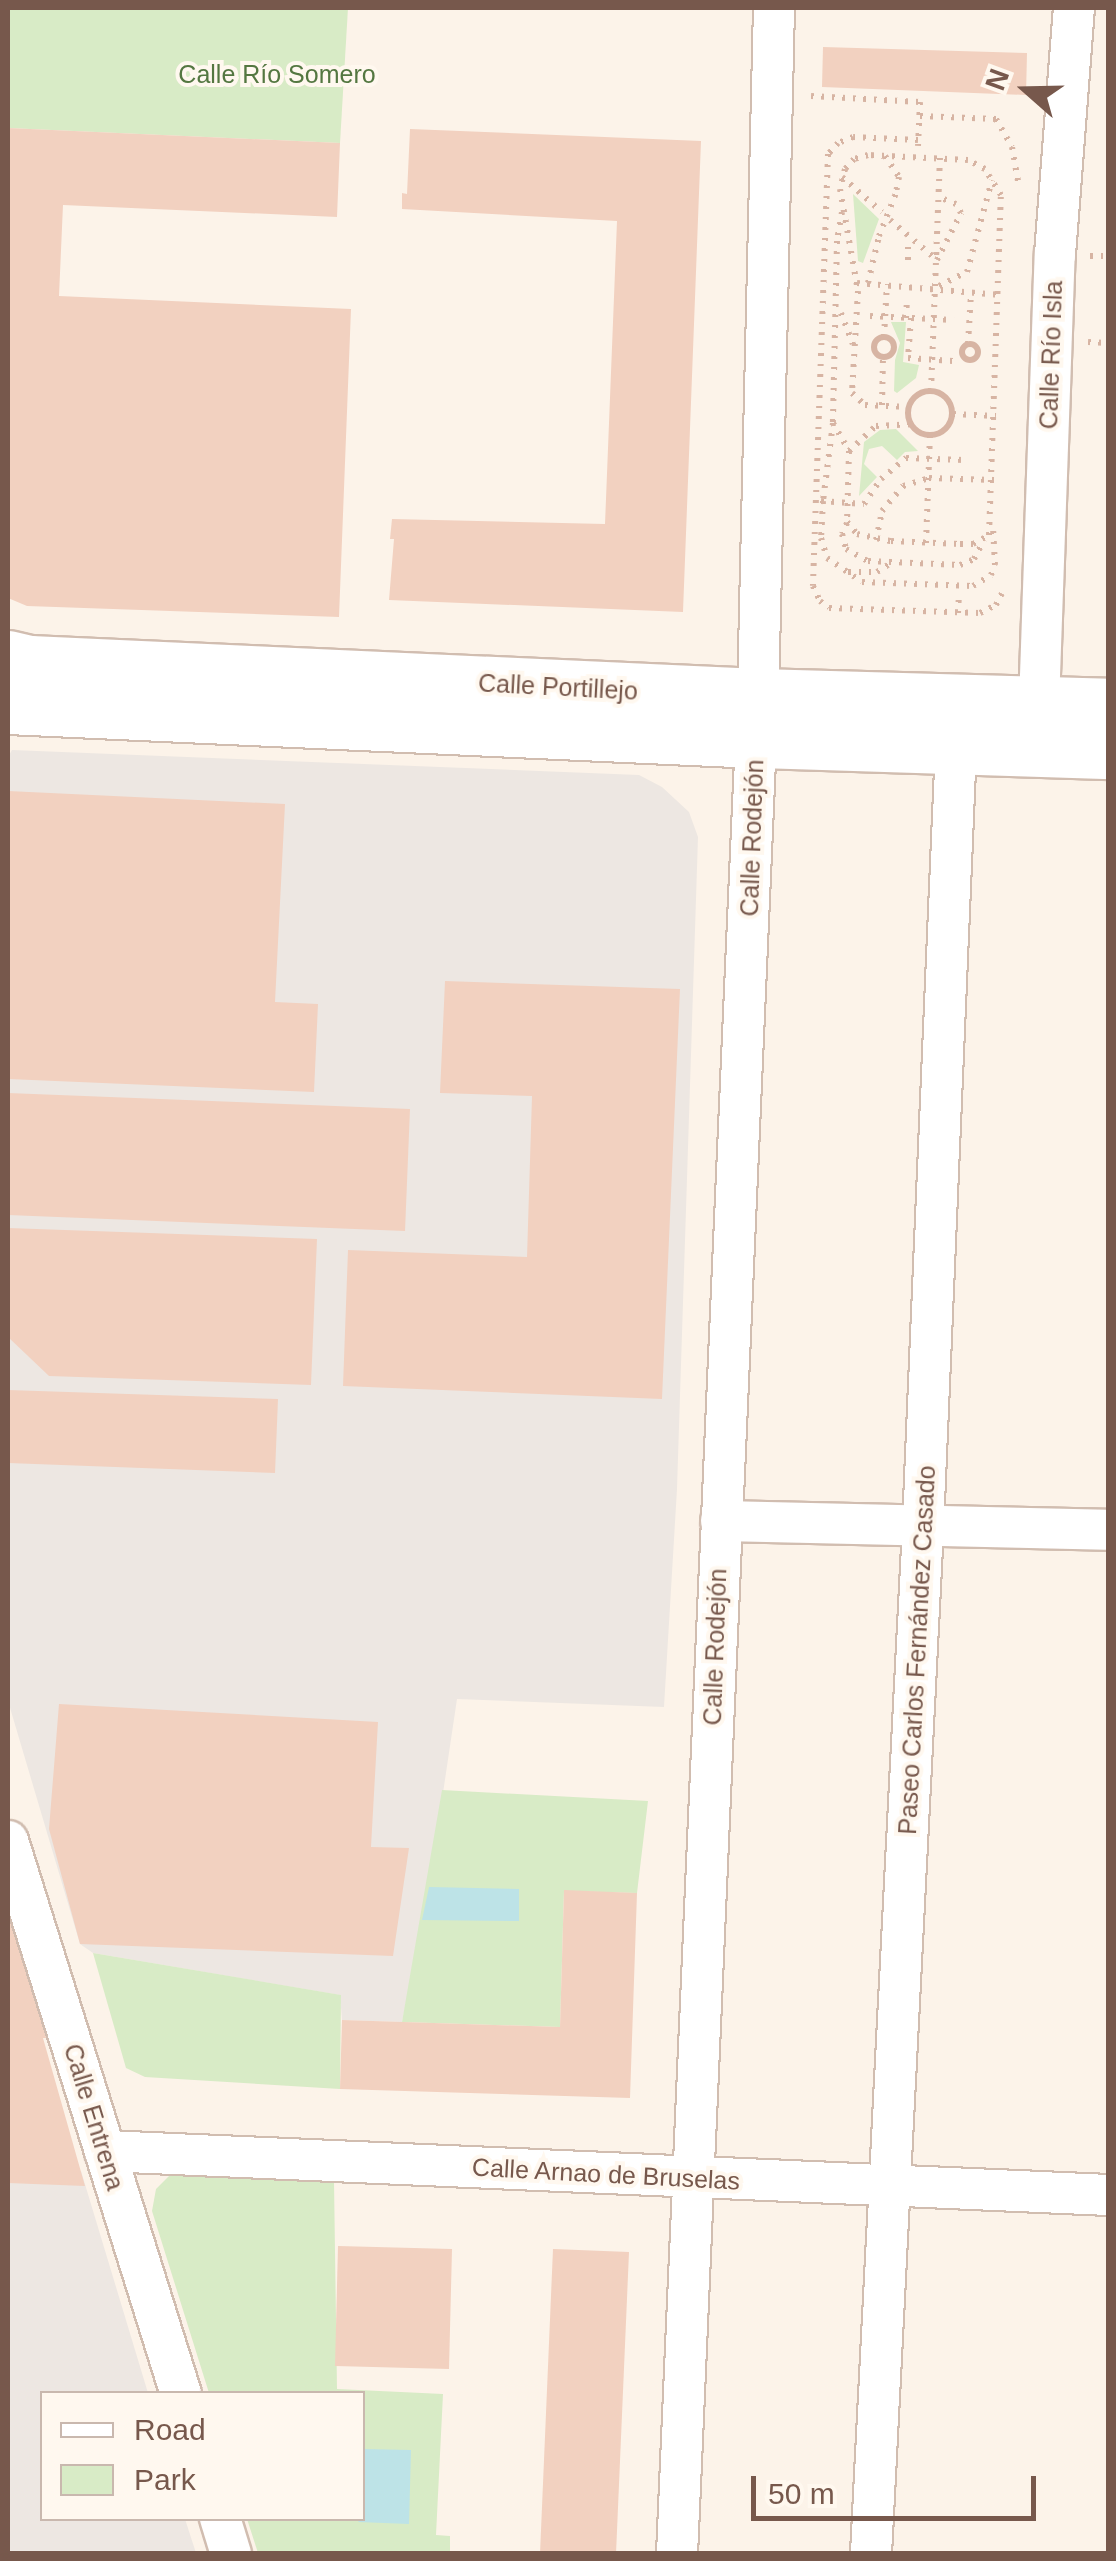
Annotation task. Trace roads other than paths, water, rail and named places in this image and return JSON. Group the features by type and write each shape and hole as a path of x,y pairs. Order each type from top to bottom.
{"main road":[{"name":"Calle Portillejo","path":"8,658 30,664 757,718 956,746 1108,751"},
{"name":"Calle Portillejo","path":"8,706 757,718 1038,704 1108,706"}],"street":[{"name":"Calle Rodejón","path":"677,2554 757,718 774,8"},
{"name":"Calle Río Isla","path":"1038,704 1055,254 1074,8"},
{"name":"Paseo Carlos Fernández Casado","path":"871,2554 892,2186 956,746"},
{"path":"721,1521 1108,1530"},
{"name":"Calle Entrena","path":"8,1841 180,2391"},
{"name":"Calle Arnao de Bruselas","path":"104,2151 1108,2194"},
{"path":"221,2521 231,2554"}],"water":[{"path":"429,1887 519,1889 519,1921 422,1920"},
{"path":"365,2449 411,2450 409,2524 358,2522 365,2521"}],"park label":[{"name":"Calle Río Somero","path":"277,74"}]}
